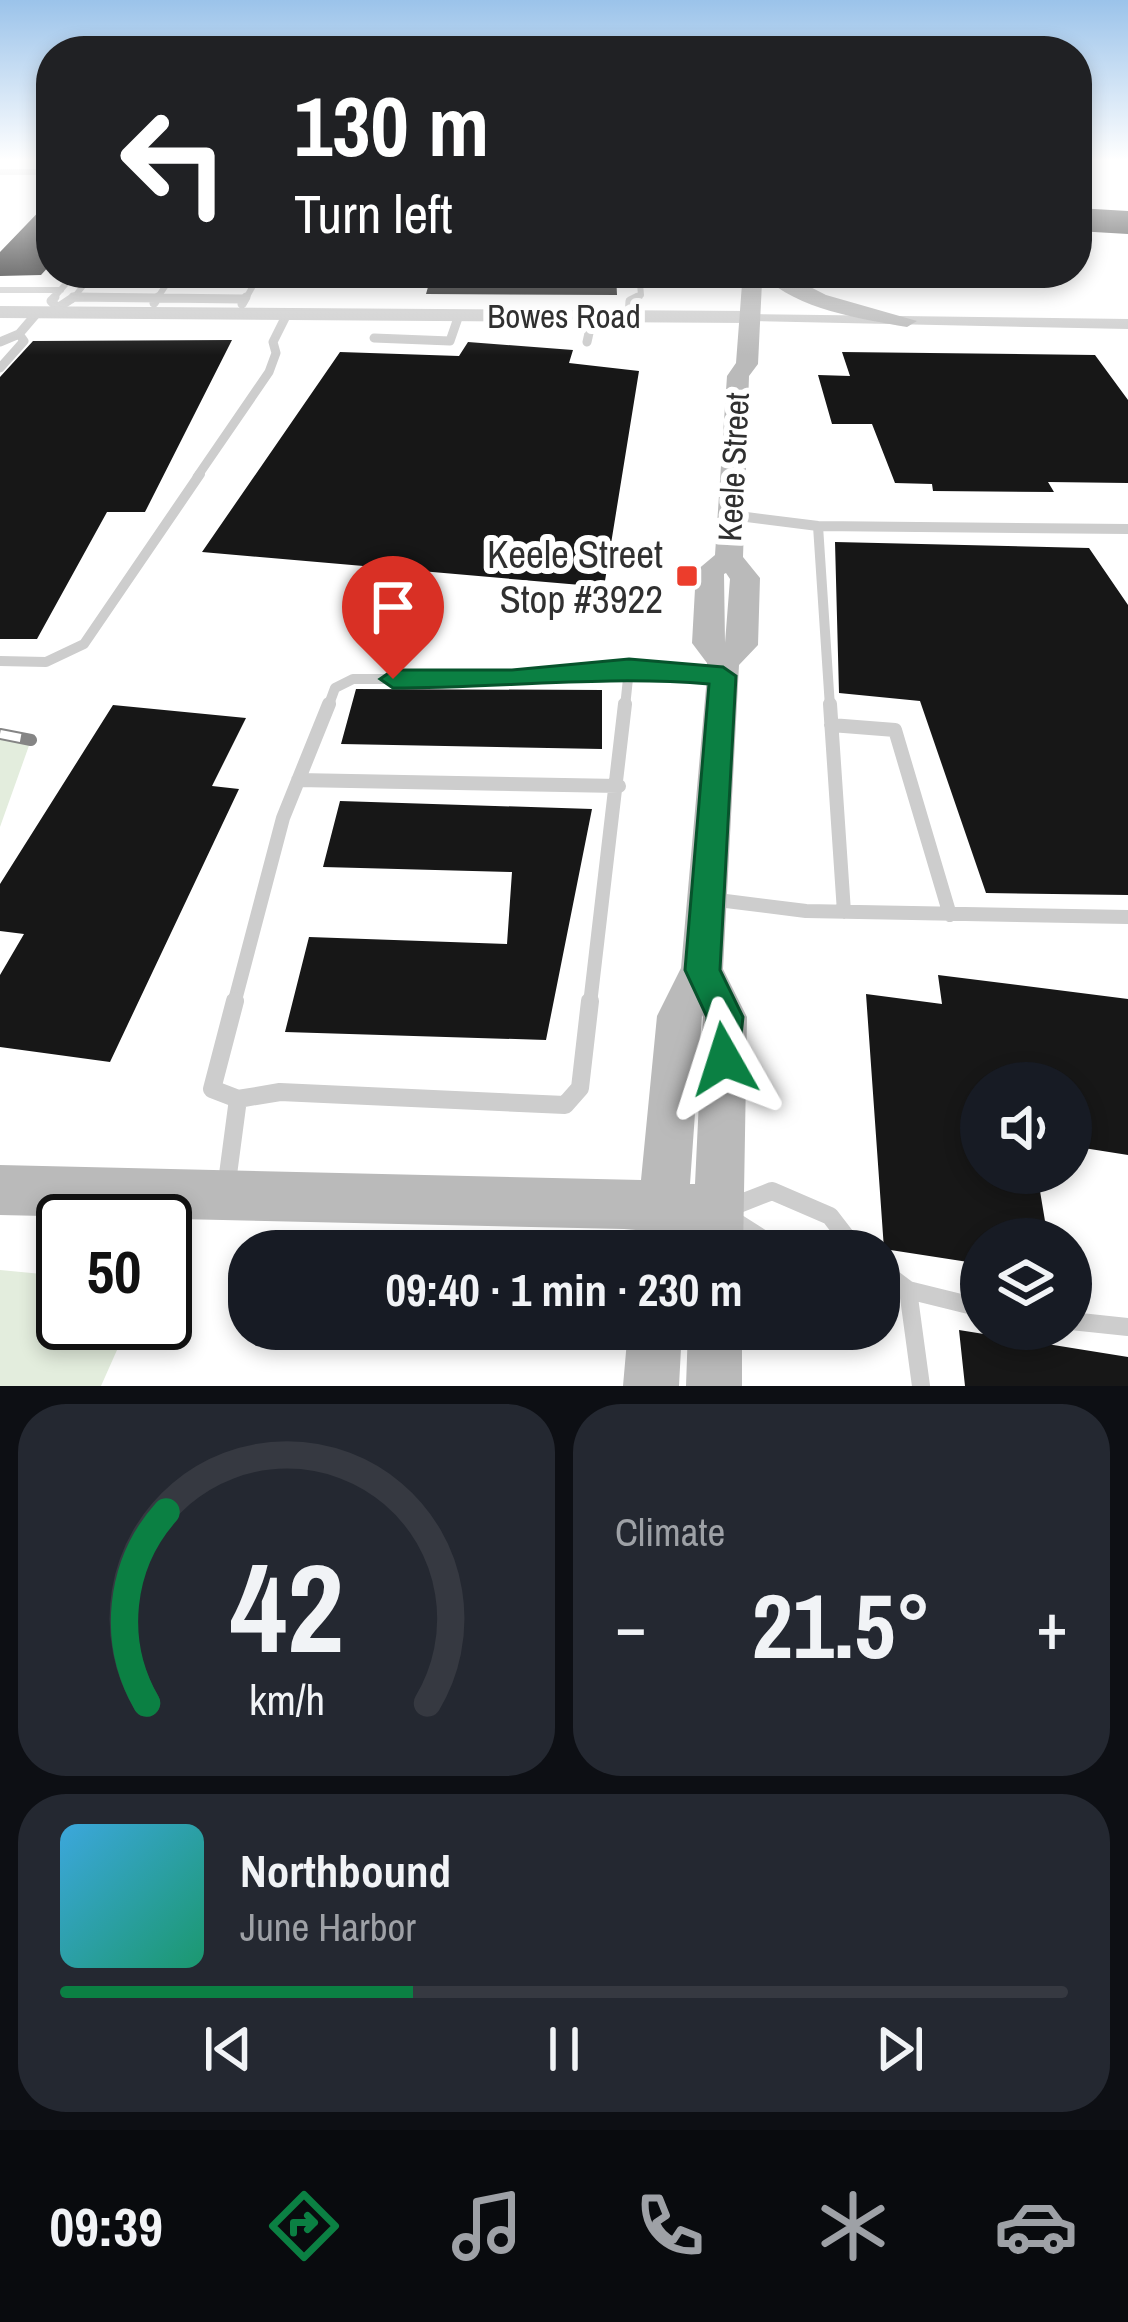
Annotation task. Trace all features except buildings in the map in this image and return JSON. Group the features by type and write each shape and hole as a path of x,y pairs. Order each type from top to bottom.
{"main road":[{"name":"Keele Street","path":"662,1229 679,1016 702,970 723,668 742,644 745,578 729,559 738,376 748,364 733,288"},
{"path":"791,288 838,308 907,321"},
{"name":"Keele Street","path":"702,970 725,1017 718,1230"},
{"path":"0,1190 225,1196 662,1229"},
{"path":"651,1386 654,1350"},
{"path":"714,1386 715,1350"}],"street":[{"name":"Bowes Road","path":"0,312 152,306 240,307 286,316 593,315 1128,324"}],"lane":[{"path":"0,342 19,334 80,288"},
{"path":"73,297 152,306 164,288"},
{"path":"240,307 251,288"},
{"path":"628,316 630,301 641,295 640,288"},
{"path":"0,290 61,290"},
{"path":"48,311 61,290"},
{"path":"587,342 593,315"},
{"path":"0,661 46,662 85,644 269,372 276,352 273,342 286,316"},
{"path":"374,338 450,341 459,316"},
{"path":"0,368 24,341 19,334"},
{"path":"730,515 818,526 1128,530"},
{"path":"818,526 844,912"},
{"path":"629,668 620,787 580,1088 565,1106 280,1092 238,1099 212,1089 298,780 334,688 353,679 512,679 629,668 723,668"},
{"path":"831,725 895,730 950,915"},
{"path":"298,780 620,787"},
{"path":"707,898 844,912 1128,917"},
{"path":"225,1196 238,1099"},
{"path":"719,1230 772,1191 830,1216 839,1230"},
{"path":"900,1284 960,1303"},
{"path":"908,1290 921,1386"},
{"path":"1092,1324 1128,1328"}],"green space":[{"path":"0,734 31,740 0,827"},
{"path":"0,1270 36,1273 36,1350 117,1350 101,1386 0,1386"}],"railway":[{"path":"0,734 31,740"}],"place":[{"name":"Keele Street Stop #3922","path":"687,576"}],"route":[{"path":"393,679 512,679 629,668 723,676 702,970 725,1017 724,1059"}]}
